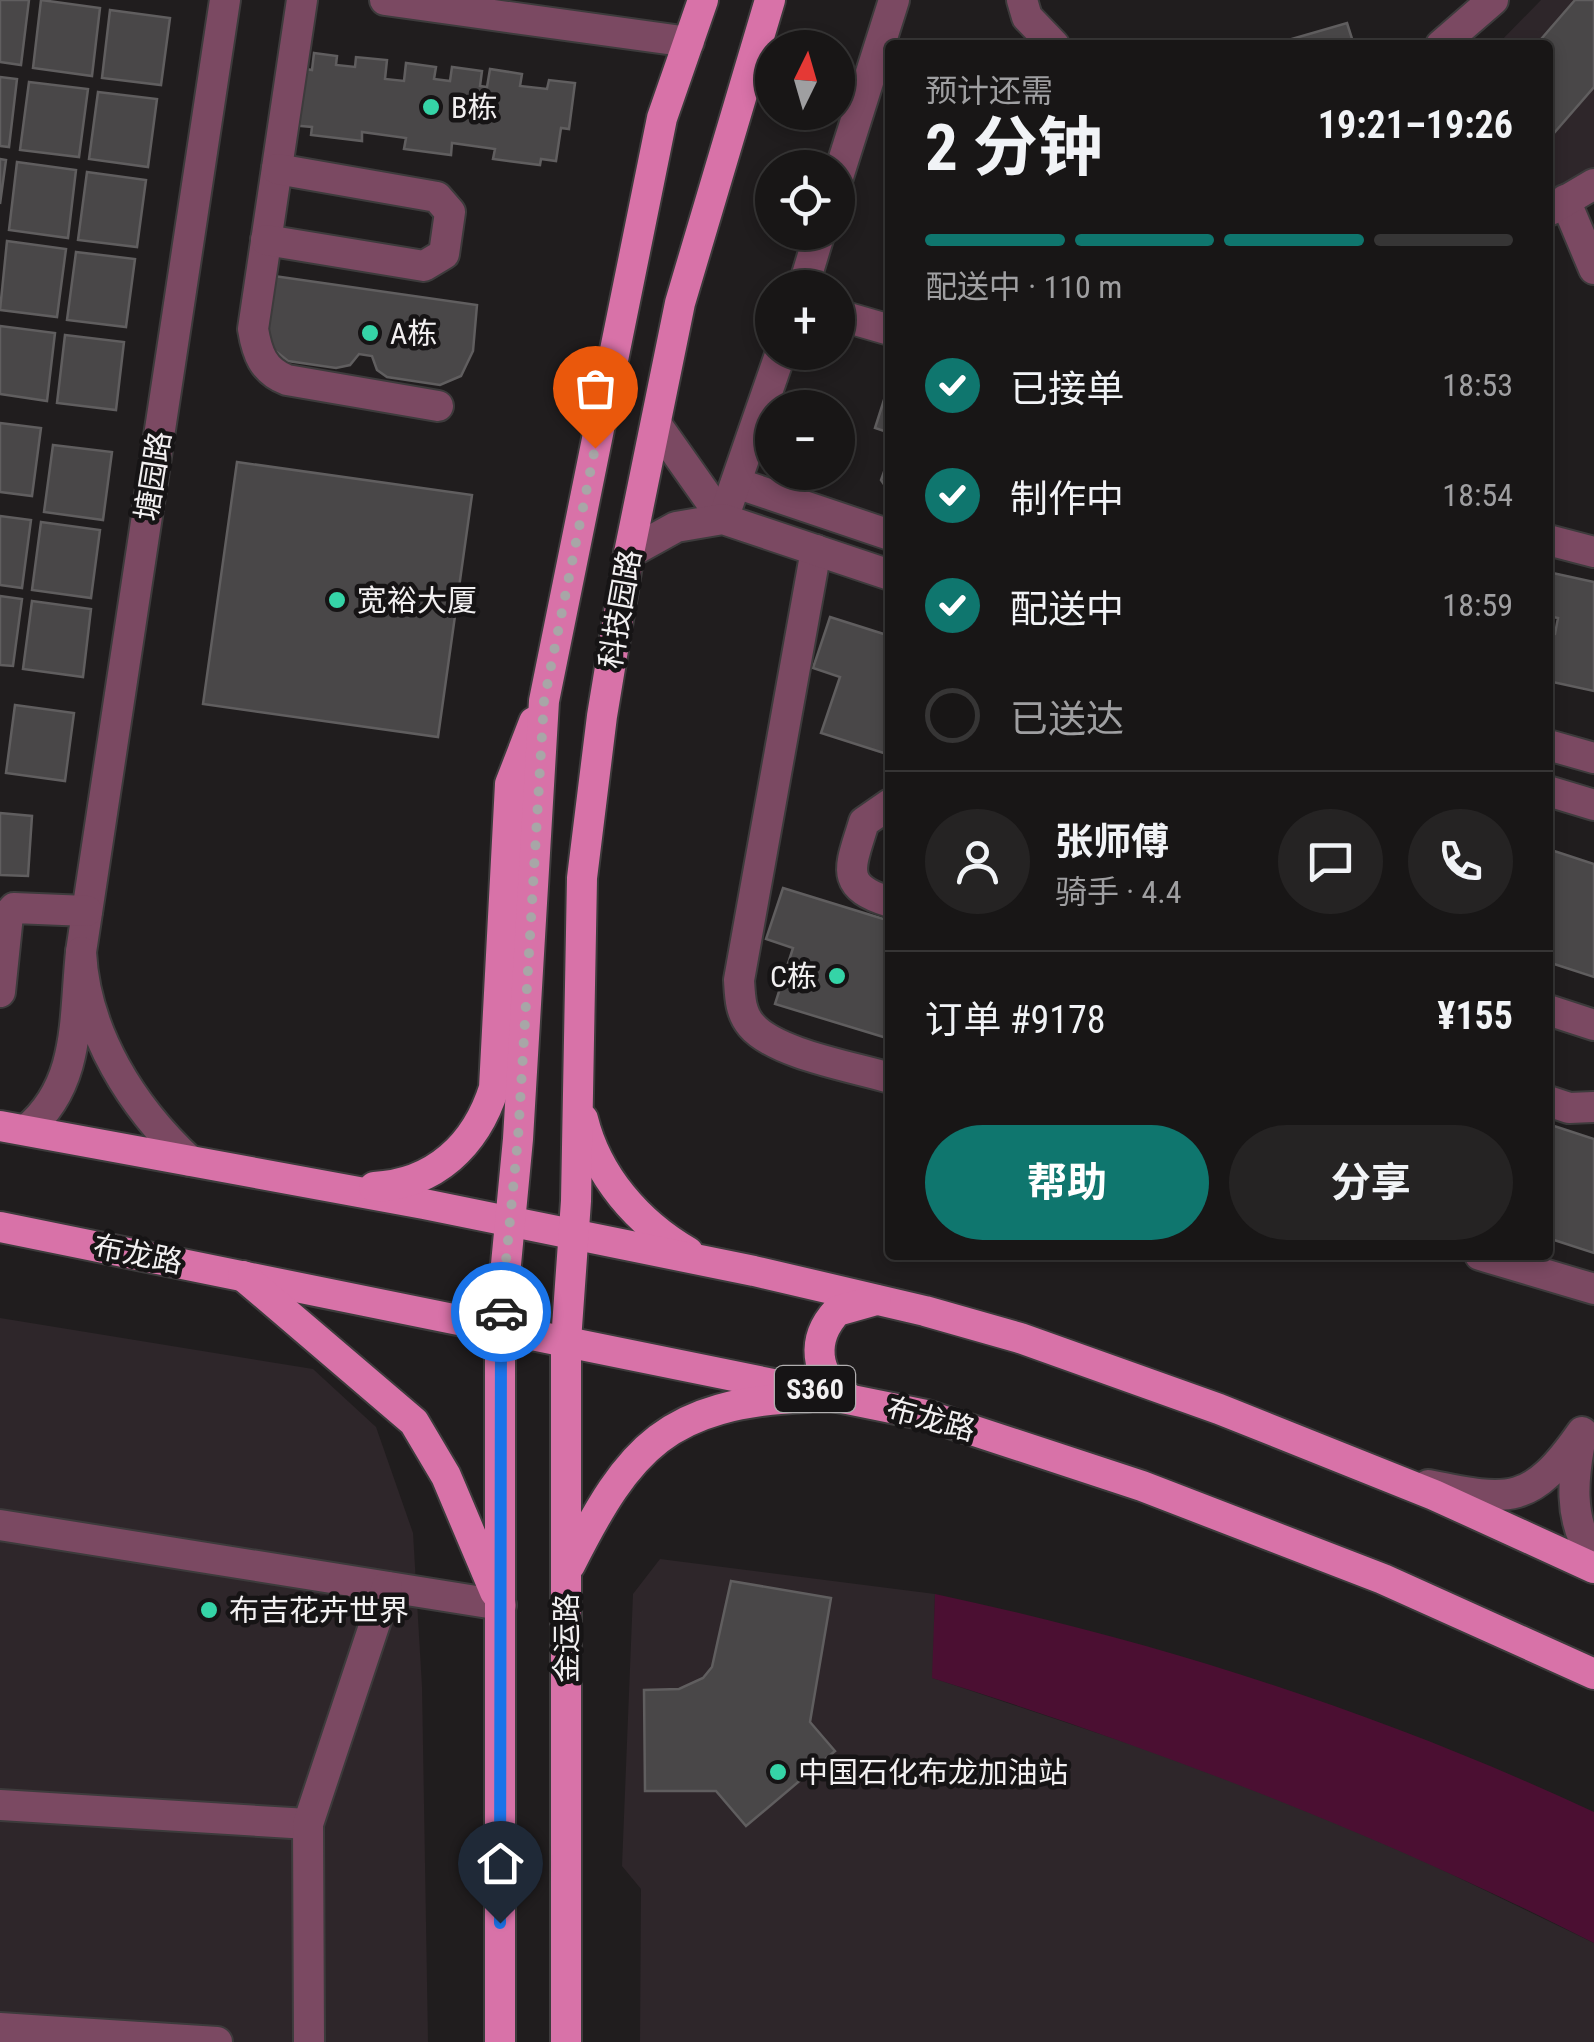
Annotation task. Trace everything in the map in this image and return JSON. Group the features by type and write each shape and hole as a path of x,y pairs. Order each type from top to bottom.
{"main road":[{"name":"科技园路","path":"507,1222 518,1138 544,701 662,118 703,0"},
{"name":"科技园路","path":"574,1235 582,878 602,716 629,553 680,303 770,0"},
{"path":"336,1188 398,1186 418,1179 467,1143 488,1108 494,1088 510,784 519,753 544,701"},
{"path":"578,1095 600,1163 620,1193 644,1220 704,1261"},
{"path":"13,1128 704,1261 879,1300 1020,1338 1116,1370 1394,1478 1594,1568"},
{"path":"500,2042 500,1327 507,1222"},
{"name":"布龙路","path":"0,1226 855,1398 992,1435 1142,1486 1402,1587 1594,1674"},
{"name":"金运路","path":"566,2042 566,1341 574,1235"},
{"path":"240,1274 414,1422 446,1476 500,1606"},
{"path":"855,1398 826,1381 821,1370 822,1332 837,1311 879,1300"},
{"path":"566,1572 606,1494 652,1439 705,1415 752,1404 855,1398"}],"street":[{"name":"塘园路","path":"13,1128 48,1113 68,1072 87,911 225,0"},
{"path":"302,0 253,329 256,348 274,375 438,406"},
{"path":"385,0 689,42"},
{"path":"847,150 894,0"},
{"path":"1022,0 1027,17 1049,40"},
{"path":"1447,40 1493,0"},
{"path":"266,240 424,266 444,254 450,212 437,196 277,169"},
{"path":"1594,184 1556,206 1594,269"},
{"path":"855,320 885,329"},
{"path":"724,519 775,370"},
{"path":"656,424 724,519"},
{"path":"736,483 885,532"},
{"path":"629,553 676,527 724,519 885,574"},
{"path":"1553,541 1594,552"},
{"path":"816,550 740,980 740,1003 750,1024 766,1037 885,1076"},
{"path":"1553,746 1594,758"},
{"path":"1553,793 1594,805"},
{"path":"885,807 864,822 851,866 852,880 862,893 885,900"},
{"path":"0,992 8,914 14,908 87,911"},
{"name":"塘园路","path":"81,952 82,984 116,1068 160,1133 190,1161"},
{"path":"1553,1012 1594,1025"},
{"path":"1553,1103 1570,1108 1594,1107"},
{"path":"1496,1260 1594,1290"},
{"path":"1394,1478 1490,1497 1521,1493 1547,1478 1588,1421"},
{"path":"1588,1421 1574,1495 1579,1529 1594,1557"},
{"path":"0,1525 500,1606"},
{"path":"310,2042 308,1824 387,1588"},
{"path":"0,1805 308,1824"},
{"path":"0,2028 217,2042"}],"shaded area":[{"path":"1541,0 1594,0 1594,170 1553,191 1553,40 1502,40"},
{"name":"布吉花卉世界","path":"0,1318 313,1369 376,1427 413,1533 422,1687 428,2042 0,2042"},
{"path":"660,1559 935,1594 933,1678 1178,1760 1299,1807 1418,1858 1594,1943 1594,2042 640,2042 641,1889 622,1866 633,1594"},
{"path":"935,1594 1105,1635 1270,1684 1433,1743 1594,1812 1594,1943 1433,1866 1269,1797 1102,1734 932,1678"}],"building":[{"path":"0,0 29,0 21,65 0,62"},
{"path":"41,0 100,8 92,76 33,68"},
{"path":"1575,0 1594,0 1594,87 1553,134 1553,40 1540,40"},
{"path":"110,10 170,18 161,85 102,78"},
{"path":"1347,23 1352,40 1288,40"},
{"name":"B栋","path":"314,53 337,56 336,65 355,67 356,57 387,60 385,79 404,81 406,63 436,67 434,79 450,81 452,67 482,71 480,86 487,87 490,69 522,74 520,86 547,89 549,80 575,83 569,129 561,128 556,161 541,159 540,165 493,159 495,149 452,143 451,155 404,149 406,138 362,132 362,141 311,135 312,127 288,125 306,69 312,70"},
{"path":"0,77 17,79 9,147 0,146"},
{"path":"29,82 88,89 79,157 20,150"},
{"path":"98,92 157,99 148,167 89,159"},
{"path":"0,159 6,160 0,204"},
{"path":"17,162 76,170 68,238 9,230"},
{"path":"87,172 146,180 137,247 78,240"},
{"path":"7,241 66,249 57,317 0,310"},
{"path":"76,252 135,259 126,327 67,320"},
{"name":"A栋","path":"267,275 477,305 473,351 461,376 440,385 387,377 377,370 372,356 359,354 350,365 336,368 288,361 268,345"},
{"path":"0,326 55,333 47,401 0,394"},
{"path":"65,335 124,342 116,410 57,403"},
{"path":"885,397 885,431 875,428"},
{"path":"0,423 41,428 32,496 0,492"},
{"path":"53,445 112,452 103,520 44,512"},
{"name":"宽裕大厦","path":"237,462 472,495 438,737 203,704"},
{"path":"0,516 31,520 22,588 0,585"},
{"path":"41,522 100,530 91,598 32,590"},
{"path":"1553,573 1594,582 1594,691 1553,682 1553,635 1558,618 1553,617"},
{"path":"0,596 22,599 13,666 0,665"},
{"path":"32,601 91,609 83,677 23,669"},
{"path":"830,617 885,634 885,753 821,733 840,677 813,668"},
{"path":"15,705 74,713 65,781 6,773"},
{"path":"0,813 32,816 28,876 0,875"},
{"path":"1553,851 1594,864 1594,977 1553,964"},
{"name":"C栋","path":"783,888 885,919 885,1037 775,1004 793,948 766,939"},
{"path":"1553,1126 1594,1139 1594,1253 1553,1240"},
{"path":"731,1581 831,1598 810,1722 835,1751 746,1826 716,1791 645,1791 644,1690 679,1689 703,1678 712,1667"}],"way so far":[{"path":"501,1312 518,1138 533,822 544,701 595,448"}],"place":[{"name":"B栋","path":"431,107"},
{"name":"A栋","path":"370,333"},
{"name":"宽裕大厦","path":"337,600"},
{"name":"C栋","path":"837,976"},
{"name":"布吉花卉世界","path":"209,1610"},
{"name":"中国石化布龙加油站","path":"778,1772"}],"route":[{"path":"500,1923 501,1312"}]}
